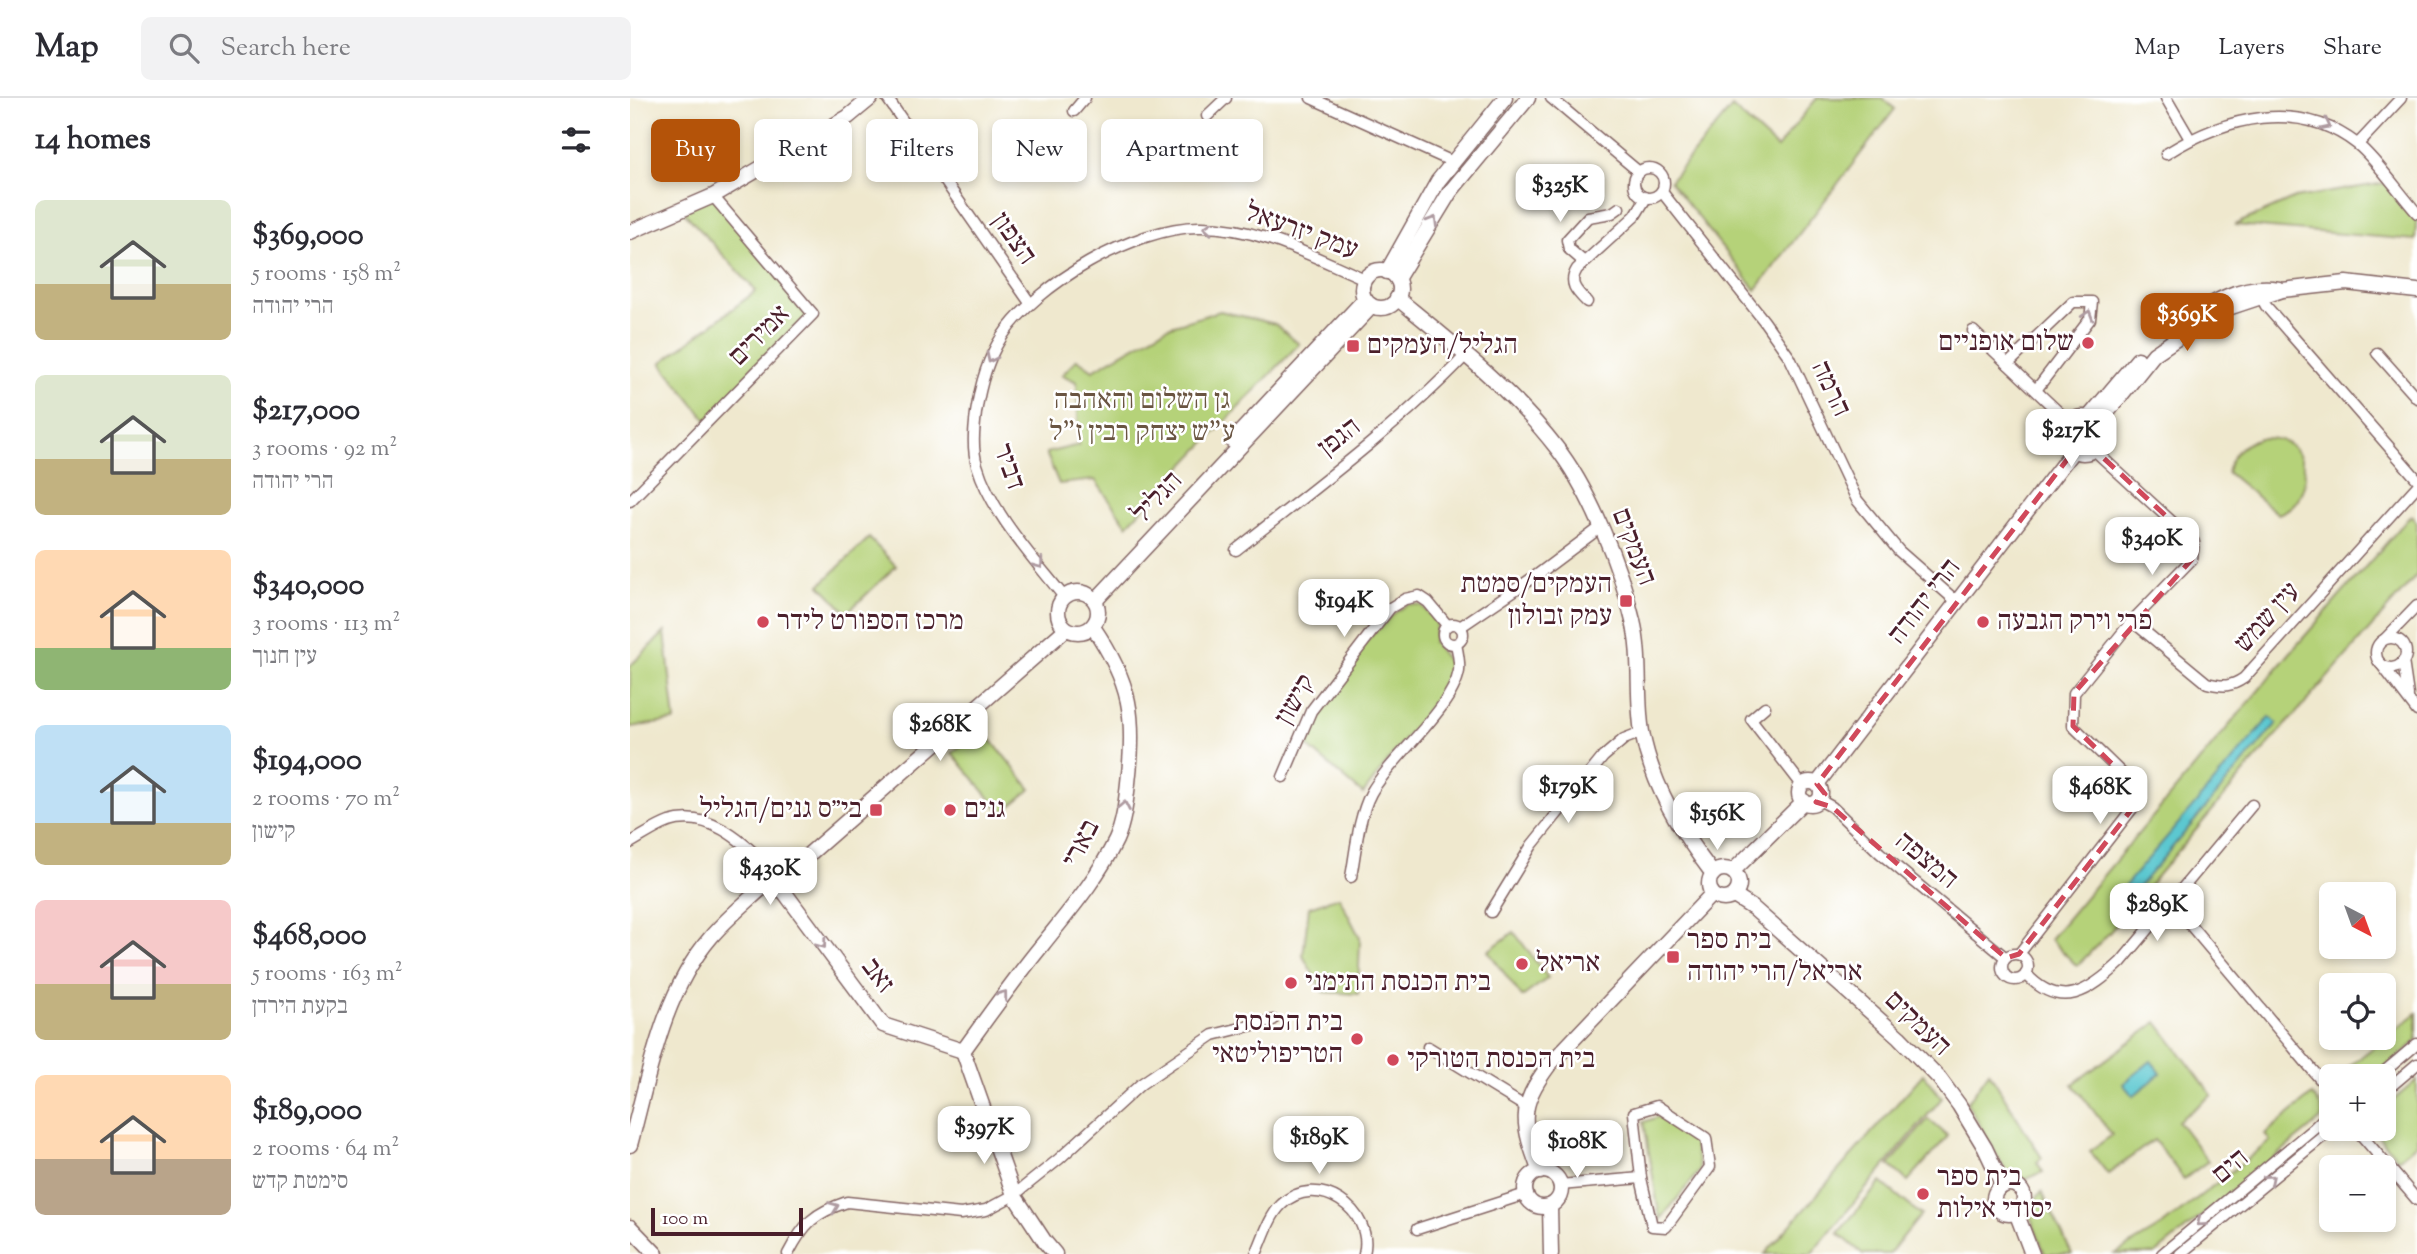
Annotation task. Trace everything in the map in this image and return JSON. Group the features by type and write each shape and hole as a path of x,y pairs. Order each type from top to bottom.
{"street":[{"path":"630,232 713,195 848,117 871,98"},
{"name":"הצפון","path":"887,98 1030,303"},
{"path":"1073,111 1085,98"},
{"path":"1207,116 1226,98"},
{"path":"1311,98 1453,162"},
{"path":"1392,275 1374,272 1365,279 1362,292 1368,303 1387,307 1397,298 1399,292 1392,275 1438,181 1505,98"},
{"path":"1392,275 1450,192 1528,98 1542,98"},
{"path":"1551,98 1639,172"},
{"path":"2166,98 2190,139"},
{"path":"2358,145 2401,98"},
{"path":"2166,154 2190,139 2239,122 2280,115 2301,116 2324,122 2358,145 2417,213"},
{"path":"1649,168 1660,171 1665,181 1662,192 1656,197 1641,196 1634,186 1639,172 1649,168"},
{"name":"הרמה","path":"1662,192 1790,358 1857,500 1899,551 1956,601"},
{"name":"אמירים","path":"630,501 813,314 713,195"},
{"path":"1587,302 1572,282 1573,276 1584,262 1635,216 1646,198"},
{"path":"1584,262 1569,249 1567,240 1588,217 1612,214 1619,208"},
{"name":"עמק יזרעאל","path":"1030,303 1082,266 1122,247 1160,231 1199,226 1235,230 1277,241 1365,279"},
{"path":"2094,421 2154,354 2216,312 2283,290 2346,283 2417,291"},
{"path":"2094,421 2148,346 2212,302 2260,286 2283,290"},
{"path":"2261,297 2417,479"},
{"name":"העמקים","path":"1397,298 1466,355 1538,424 1573,473 1601,527 1621,575 1634,624 1642,732 1657,780 1689,842 1713,874"},
{"path":"2008,364 2073,302 2092,302 2090,319 2036,390"},
{"name":"דביר","path":"1030,303 1001,338 984,374 974,434 976,462 985,488 1064,597"},
{"name":"הגליל","path":"1092,598 1368,303"},
{"path":"1973,331 2069,422"},
{"path":"2377,353 2417,398"},
{"name":"הגפן","path":"1236,550 1392,426 1466,355"},
{"path":"2076,417 2094,421 2101,439 2094,450 2083,453 2073,451 2064,437 2069,422 2076,417"},
{"path":"2019,954 2135,805 2140,791 2073,726 2074,693 2132,621 2192,559 2194,542 2094,450"},
{"name":"הרי יהודה","path":"1817,784 2073,451"},
{"name":"עין שמש","path":"2132,621 2207,682 2222,687 2234,685 2244,678 2417,486"},
{"path":"1460,627 1537,575 1601,527"},
{"path":"1074,592 1092,598 1099,614 1093,627 1082,633 1063,625 1058,610 1064,597 1074,592"},
{"name":"קישון","path":"1283,777 1311,711 1390,608 1405,599 1419,596 1428,602 1447,625"},
{"path":"2414,609 2376,651 2381,664 2417,711"},
{"path":"2410,701 2403,661 2414,609"},
{"path":"788,867 1063,625"},
{"path":"1447,625 1460,627 1463,637 1456,644 1450,644 1443,638 1447,625"},
{"name":"בארי","path":"963,1051 1096,877 1117,837 1125,806 1132,747 1130,705 1116,663 1093,627"},
{"path":"2385,639 2394,639 2405,648"},
{"path":"1351,877 1359,830 1371,793 1439,707 1456,681 1460,667 1456,644"},
{"path":"2381,664 2390,668 2403,661"},
{"path":"1765,708 1751,719 1802,785"},
{"path":"1491,912 1532,845 1603,757 1624,739 1642,732"},
{"path":"1733,871 1821,795 1817,784 1811,782 1802,785"},
{"path":"1802,785 1799,796 1810,802"},
{"name":"המצפה","path":"1810,802 1823,802 1832,807 1880,853 2006,958"},
{"path":"2026,974 2038,986 2057,994 2082,992 2098,983 2121,962 2252,805"},
{"path":"630,843 671,821 691,820 715,825 736,837 767,865"},
{"path":"774,861 788,867 789,882 782,889 774,890 765,885 761,873 767,865 774,861"},
{"path":"1723,869 1733,871 1740,883 1734,896 1724,900 1712,894 1709,882 1713,874 1723,869"},
{"path":"630,1144 659,1038 681,982 710,938 765,885"},
{"name":"זאב","path":"782,889 883,1025 963,1051"},
{"path":"1540,1172 1526,1128 1526,1107 1535,1085 1549,1065 1712,894"},
{"name":"העמקים","path":"1734,896 1764,917 1919,1057 1959,1105 1985,1148 2003,1186"},
{"path":"2171,902 2319,1079"},
{"path":"2019,954 2028,963 2026,974 2017,979 2006,976 2003,966 2006,958 2019,954"},
{"path":"789,1254 799,1233 812,1218 847,1202 961,1214 986,1210 1014,1195 1059,1159 1141,1084 1213,1035 1273,1020"},
{"path":"2393,1064 2417,1044"},
{"path":"1428,1047 1526,1107"},
{"path":"963,1051 1014,1195 1055,1254"},
{"path":"2396,1082 2417,1064"},
{"path":"2316,1076 2319,1081"},
{"path":"1657,1106 1706,1138 1710,1167 1666,1227 1652,1226 1641,1178 1634,1113 1657,1106"},
{"name":"הים","path":"2162,1254 2319,1125"},
{"path":"2180,1254 2319,1140"},
{"path":"2365,1141 2417,1200"},
{"path":"1540,1172 1555,1176 1560,1185 1559,1197 1550,1206 1538,1206 1528,1200 1527,1182 1535,1174 1540,1172"},
{"path":"1560,1185 1641,1178"},
{"path":"2015,1185 2023,1193 2023,1204 2016,1212 2004,1213 1995,1204 1995,1194 2003,1186 2015,1185"},
{"path":"1256,1254 1281,1205 1294,1195 1323,1191 1336,1197 1353,1212 1361,1224 1366,1249 1364,1254"},
{"path":"1417,1229 1526,1194"},
{"path":"1550,1206 1551,1254"},
{"path":"2016,1212 2032,1254"},
{"path":"630,1227 656,1254"}],"highlighted area":[{"path":"2093,419 2101,432 2096,451 2194,542 2192,559 2074,693 2073,726 2140,791 2135,805 2019,954 2006,958 1832,807 1816,802 1825,794 1817,784 2073,452 2064,437 2069,422"}],"green space":[{"path":"1817,98 1882,98 1895,109 1756,290 1670,181 1732,107 1777,148"},
{"path":"2390,182 2417,213 2415,240 2234,225 2295,198"},
{"path":"713,196 813,314 708,422 661,363 756,291 682,210"},
{"name":"גן השלום והאהבה ע\"ש יצחק רבין ז\"ל","path":"1220,311 1275,324 1299,344 1127,525 1095,480 1059,484 1046,453 1079,445 1077,382 1062,375 1077,359 1093,370 1168,327"},
{"path":"2260,438 2277,439 2287,443 2302,460 2305,471 2302,492 2288,509 2278,514 2227,472 2238,450"},
{"path":"2411,515 2417,522 2417,575 2249,767 2109,933 2077,966 2050,939 2290,653"},
{"path":"869,538 896,566 847,613 820,585"},
{"path":"1408,604 1421,605 1437,623 1433,642 1450,664 1449,681 1363,794 1307,746 1335,687 1361,648 1392,616"},
{"path":"665,632 675,721 630,727 630,666"},
{"path":"982,729 1031,789 1002,813 952,753"},
{"path":"1339,897 1360,938 1358,994 1323,992 1303,956 1309,907"},
{"path":"1514,932 1548,978 1522,997 1488,951"},
{"path":"2417,1013 2417,1041 2389,1064 2352,1064 2370,1050 2396,1050 2396,1030"},
{"path":"2157,1022 2212,1095 2178,1121 2208,1161 2184,1179 2154,1140 2108,1174 2090,1151 2112,1135 2073,1084"},
{"path":"1989,1072 2042,1158 2037,1162 2043,1172 2020,1182 2009,1176 1967,1103"},
{"path":"1923,1074 1942,1098 1811,1254 1765,1254"},
{"path":"2417,1080 2417,1143 2398,1159 2382,1141 2396,1141 2396,1098"},
{"path":"2312,1095 2319,1104 2319,1120 2155,1254 2115,1254 2162,1226 2270,1141 2265,1134"},
{"path":"1660,1116 1693,1139 1700,1170 1660,1220 1644,1122"},
{"path":"1928,1119 1948,1136 1908,1181 1889,1165"},
{"path":"1881,1182 1921,1215 1889,1254 1863,1254 1838,1233"},
{"path":"2042,1192 2072,1254 2045,1254 2029,1213"}],"water":[{"path":"2270,717 2277,723 2132,895 2123,888"},
{"path":"2151,1061 2161,1073 2133,1096 2123,1084"}],"place":[{"name":"שלום אופניים","path":"2088,343"},
{"name":"הגליל/העמקים","path":"1353,346"},
{"name":"העמקים/סמטת עמק זבולון","path":"1626,601"},
{"name":"מרכז הספורט לידר","path":"763,622"},
{"name":"פרי וירק הגבעה","path":"1983,622"},
{"name":"בי״ס גנים/הגליל","path":"876,810"},
{"name":"גנים","path":"950,810"},
{"name":"בית ספר אריאל/הרי יהודה","path":"1673,957"},
{"name":"אריאל","path":"1522,964"},
{"name":"בית הכנסת התימני","path":"1291,983"},
{"name":"בית הכנסת הטריפוליטאי","path":"1357,1039"},
{"name":"בית הכנסת הטורקי","path":"1393,1060"},
{"name":"בית ספר יסודי אילות","path":"1923,1194"}]}
